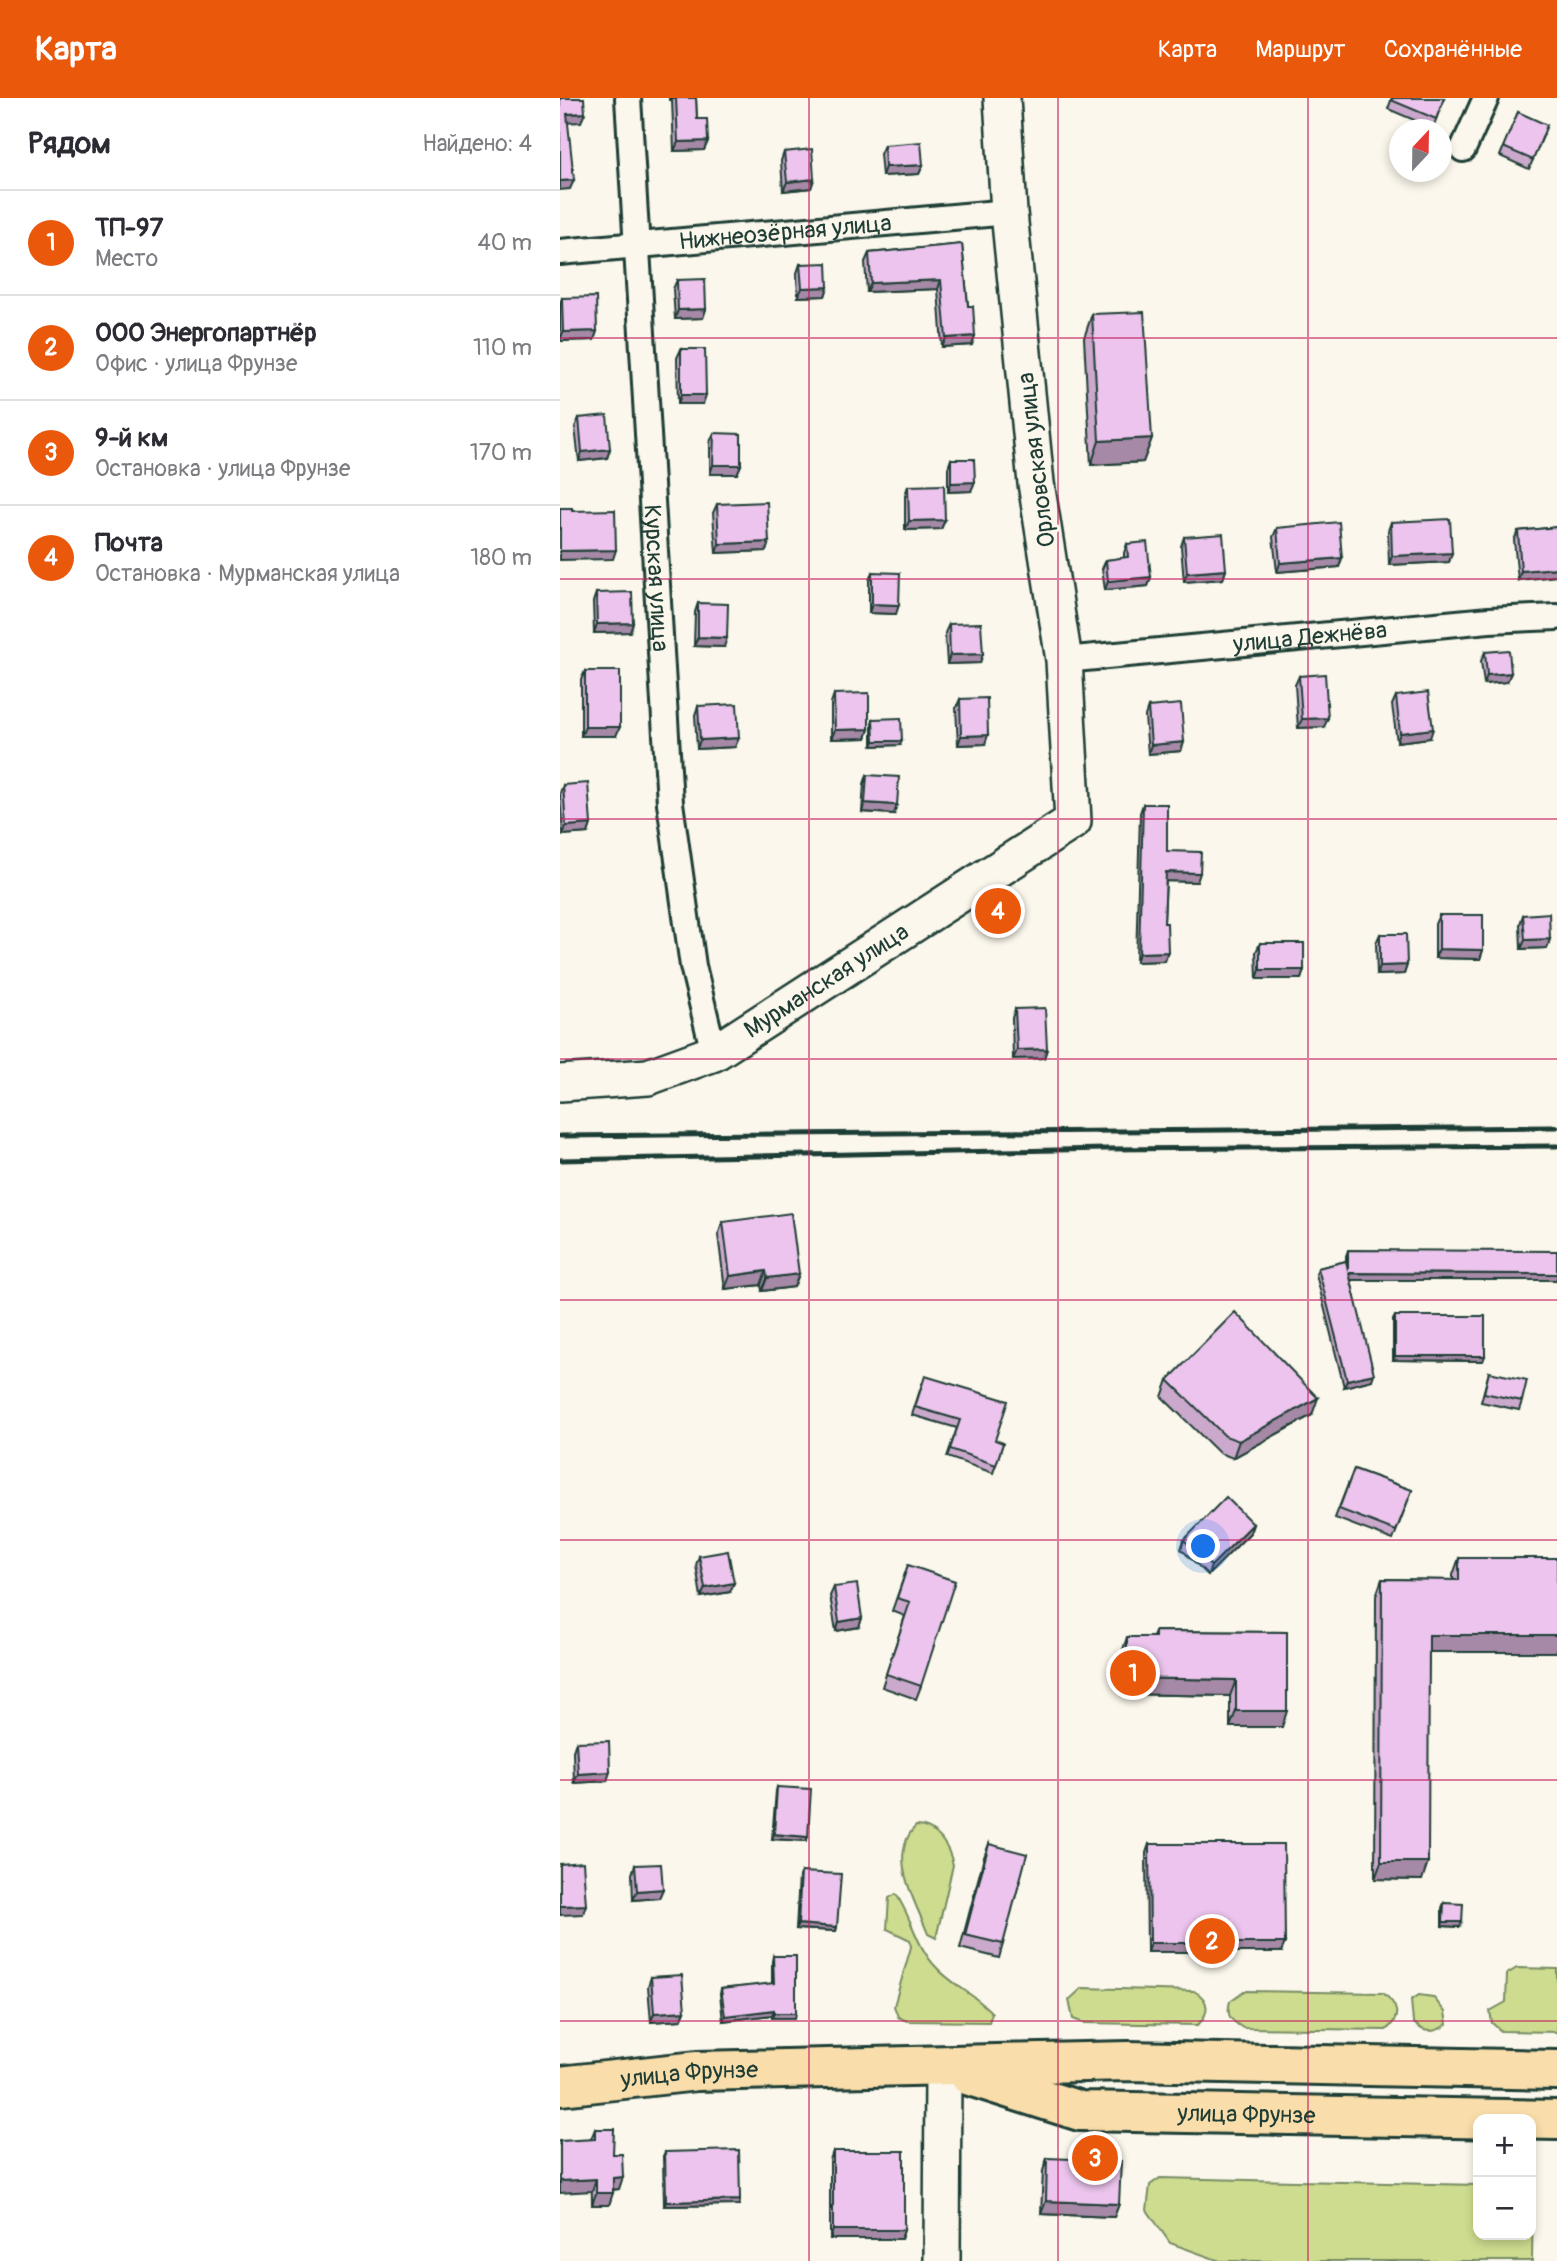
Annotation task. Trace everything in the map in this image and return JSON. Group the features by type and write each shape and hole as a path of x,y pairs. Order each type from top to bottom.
{"main road":[{"name":"Орловская улица","path":"1002,98 1009,212 1036,483 1064,660 1073,821"},
{"name":"Мурманская улица","path":"560,1083 649,1077 714,1054 1073,821"},
{"name":"улица Фрунзе","path":"560,2086 697,2071 943,2068 1128,2062 1557,2070"},
{"name":"улица Фрунзе","path":"943,2068 1080,2111 1557,2120"},
{"path":"942,2261 943,2068"}],"street":[{"name":"Курская улица","path":"628,98 670,803 693,966 714,1054"},
{"path":"1463,149 1486,98"},
{"name":"Нижнеозёрная улица","path":"560,252 1009,212"},
{"name":"улица Дежнёва","path":"1064,660 1489,620 1557,617"}],"green space":[{"path":"916,1826 930,1829 941,1838 953,1865 936,1938 928,1934 911,1894 903,1865 907,1838"},
{"path":"896,1894 929,1959 942,1973 992,2013 989,2022 907,2021 898,2017 894,2006 911,1947 910,1940 887,1929 889,1898"},
{"path":"1517,1968 1557,1969 1557,2032 1501,2031 1492,2023 1490,2011 1506,2002 1507,1974"},
{"path":"1082,1988 1194,1991 1203,1998 1206,2011 1198,2025 1084,2023 1073,2019 1069,2000"},
{"path":"1244,1991 1383,1993 1395,2007 1396,2016 1386,2030 1243,2028 1232,2020 1229,2010 1230,2001"},
{"path":"1419,1995 1433,1997 1445,2012 1447,2024 1430,2031 1421,2029 1413,2022 1411,2000"},
{"path":"1160,2178 1473,2185 1473,2240 1532,2240 1532,2261 1220,2261 1170,2243 1147,2210 1150,2185"}],"building":[{"path":"560,98 584,98 585,113 567,114 574,180 560,181"},
{"path":"676,98 696,98 697,119 707,119 708,141 678,142"},
{"path":"1392,98 1444,98 1436,119 1391,100"},
{"path":"1518,112 1547,125 1533,160 1503,147"},
{"path":"921,142 923,165 885,167 884,145"},
{"path":"812,149 814,179 787,182 784,152"},
{"path":"962,244 968,306 973,306 975,336 946,338 941,280 871,283 869,253"},
{"path":"827,263 828,287 802,288 800,264"},
{"path":"705,279 706,309 678,310 677,280"},
{"path":"596,297 597,331 563,332 562,298"},
{"path":"1144,312 1152,438 1099,441 1092,314"},
{"path":"681,349 705,349 706,395 681,395"},
{"path":"607,415 610,449 582,452 579,418"},
{"path":"714,433 741,434 741,465 713,465"},
{"path":"951,459 974,459 975,482 951,483"},
{"path":"944,485 945,520 909,521 908,486"},
{"path":"767,502 769,542 719,544 717,504"},
{"path":"560,508 572,508 572,511 615,510 616,550 560,551"},
{"path":"1450,519 1452,553 1392,556 1391,522"},
{"path":"1339,522 1342,558 1280,563 1277,528"},
{"path":"1557,527 1557,568 1521,571 1518,531"},
{"path":"1223,534 1226,570 1187,573 1184,537"},
{"path":"1147,542 1151,577 1108,581 1106,560 1128,557 1127,544"},
{"path":"872,572 900,573 899,605 872,604"},
{"path":"632,592 633,623 597,624 596,593"},
{"path":"698,603 728,604 727,638 698,637"},
{"path":"981,623 983,654 950,655 949,624"},
{"path":"1509,650 1511,673 1487,675 1485,652"},
{"path":"585,671 620,671 620,727 585,727"},
{"path":"1325,674 1328,718 1302,719 1299,676"},
{"path":"1428,692 1433,729 1400,733 1396,696"},
{"path":"869,693 869,729 835,730 834,694"},
{"path":"987,698 988,735 961,736 960,699"},
{"path":"737,704 739,738 700,740 698,706"},
{"path":"1181,704 1184,742 1151,745 1148,707"},
{"path":"901,718 902,741 874,741 873,719"},
{"path":"867,775 899,777 897,805 865,803"},
{"path":"588,783 591,824 566,826 563,785"},
{"path":"1143,804 1167,804 1167,851 1201,852 1200,873 1166,872 1164,923 1167,923 1168,952 1139,953"},
{"path":"1549,913 1550,939 1525,940 1523,915"},
{"path":"1439,915 1483,915 1483,950 1439,949"},
{"path":"1380,934 1406,934 1407,965 1380,966"},
{"path":"1260,943 1304,943 1304,970 1260,970"},
{"path":"1045,1008 1047,1049 1017,1050 1015,1009"},
{"path":"791,1213 799,1274 767,1278 766,1271 730,1276 723,1222"},
{"path":"1348,1250 1557,1251 1557,1274 1349,1273 1374,1374 1347,1380 1318,1268 1346,1261 1348,1270"},
{"path":"1235,1312 1318,1398 1239,1441 1225,1436 1168,1380"},
{"path":"1395,1316 1485,1316 1485,1356 1395,1356"},
{"path":"1489,1372 1527,1380 1522,1401 1484,1393"},
{"path":"925,1376 1008,1401 995,1440 1003,1443 996,1465 950,1449 960,1420 915,1407"},
{"path":"1354,1469 1412,1490 1396,1531 1339,1509"},
{"path":"1226,1497 1253,1524 1211,1566 1184,1540"},
{"path":"728,1551 734,1583 705,1588 699,1556"},
{"path":"1459,1558 1557,1558 1557,1635 1429,1635 1428,1862 1381,1862 1382,1579 1459,1580"},
{"path":"908,1565 955,1581 921,1686 886,1674 910,1602 897,1598"},
{"path":"857,1584 862,1618 839,1622 834,1587"},
{"path":"1155,1631 1287,1632 1287,1711 1236,1711 1236,1680 1127,1678 1127,1637 1155,1637"},
{"path":"609,1741 610,1772 578,1774 576,1742"},
{"path":"777,1787 811,1789 808,1837 774,1834"},
{"path":"989,1844 1027,1854 1003,1944 965,1935"},
{"path":"1149,1844 1284,1844 1285,1943 1150,1943"},
{"path":"583,1862 586,1905 560,1906 560,1864"},
{"path":"661,1864 663,1889 637,1891 635,1865"},
{"path":"801,1872 841,1874 837,1927 798,1924"},
{"path":"1444,1903 1463,1904 1462,1922 1443,1922"},
{"path":"773,1956 796,1956 796,2013 774,2013 774,2010 725,2016 721,1989 774,1983"},
{"path":"682,1975 685,2011 654,2013 651,1977"},
{"path":"595,2129 614,2129 613,2154 622,2154 623,2177 613,2178 613,2193 596,2193 596,2179 560,2181 560,2141 595,2139"},
{"path":"739,2150 740,2200 666,2202 665,2152"},
{"path":"833,2151 904,2151 904,2230 833,2230"},
{"path":"1047,2158 1121,2161 1119,2204 1046,2201"}],"railway":[{"path":"560,1136 1557,1127"},
{"path":"560,1160 1106,1149 1557,1146"}],"place":[{"name":"Почта","path":"998,911"},
{"name":"ТП-97","path":"1133,1673"},
{"name":"ООО Энергопартнёр","path":"1212,1941"},
{"name":"9-й км","path":"1095,2158"}]}
